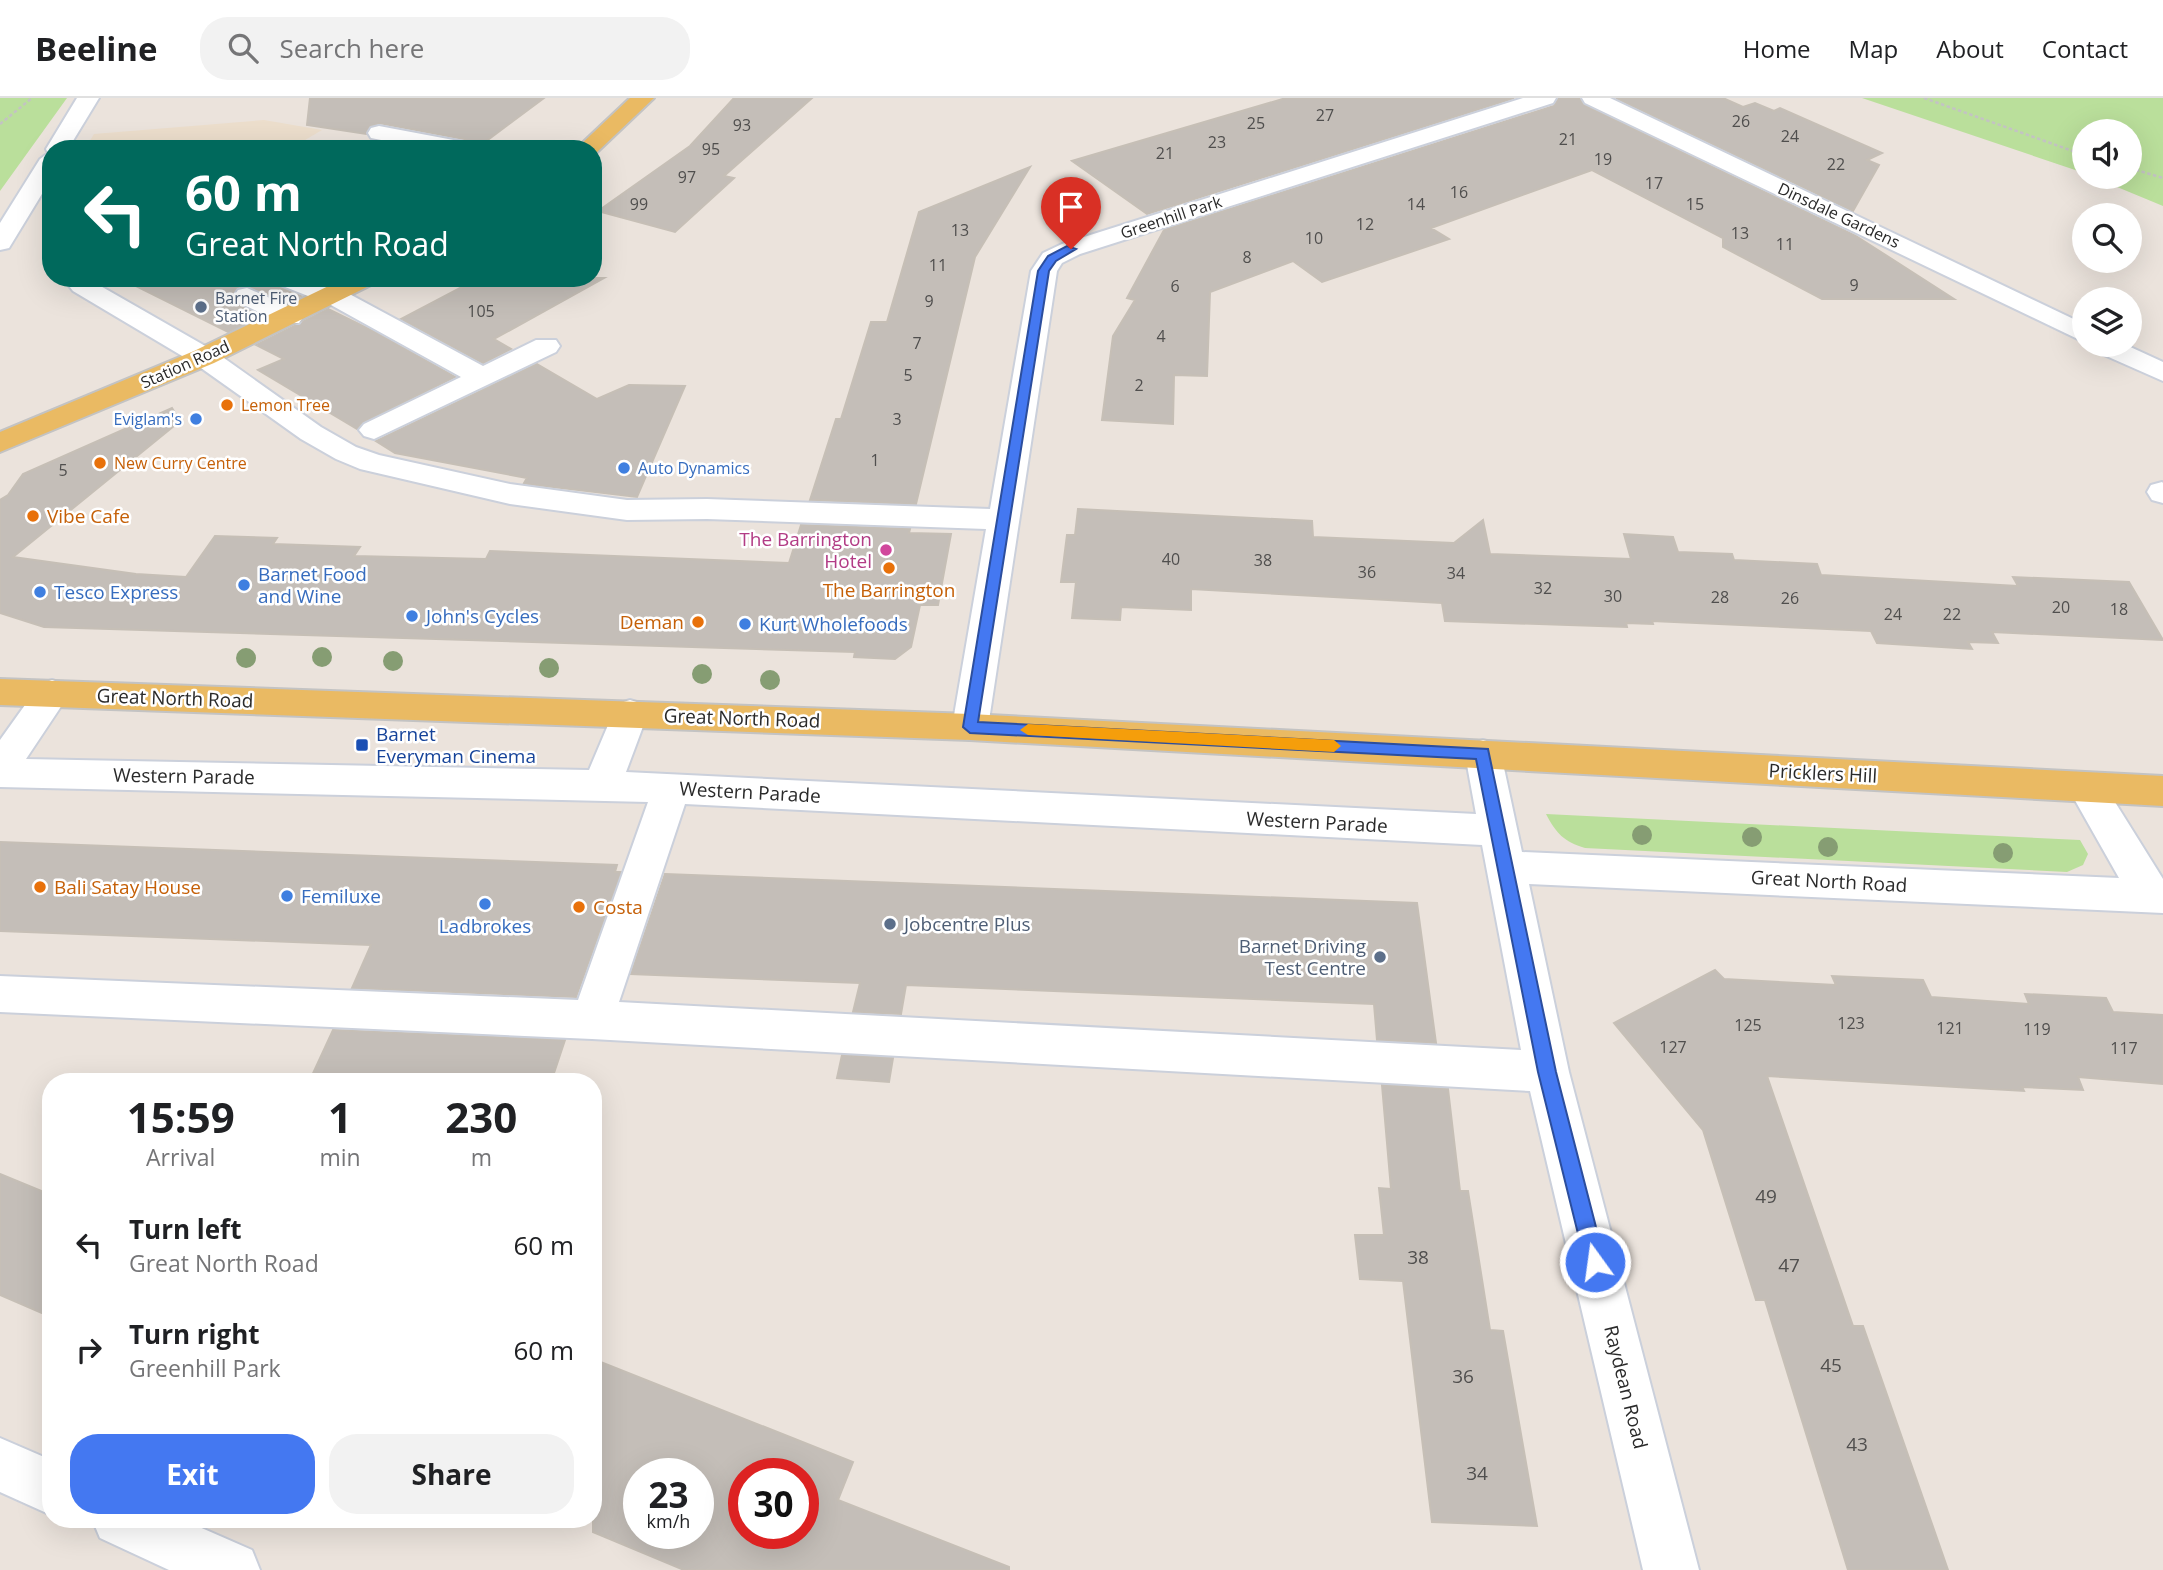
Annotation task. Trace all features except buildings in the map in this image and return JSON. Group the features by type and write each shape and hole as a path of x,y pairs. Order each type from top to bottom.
{"main road":[{"path":"597,140 643,98"},
{"name":"Station Road","path":"0,443 204,357 349,287"},
{"name":"Great North Road","path":"0,692 970,727 1483,754"},
{"name":"Pricklers Hill","path":"1483,754 2163,791"}],"street":[{"path":"62,140 88,98"},
{"name":"Greenhill Park","path":"970,727 1044,271 1052,258 1071,249 1545,98"},
{"name":"Dinsdale Gardens","path":"1592,98 2072,328"},
{"path":"379,133 416,140"},
{"path":"0,243 42,174"},
{"path":"84,287 204,357 312,433 346,453 371,462 509,494 626,510 707,509 1003,520"},
{"path":"306,287 331,297 483,377"},
{"path":"247,296 290,317"},
{"path":"374,430 546,346"},
{"path":"2130,357 2163,373"},
{"path":"0,771 52,693"},
{"path":"602,785 631,713"},
{"name":"Raydean Road","path":"1483,754 1547,1072 1671,1570"},
{"name":"Western Parade","path":"0,771 672,788 1503,849"},
{"path":"592,1020 672,788"},
{"name":"Great North Road","path":"2087,788 2157,896"},
{"name":"Great North Road","path":"1503,849 2157,896"},
{"path":"0,994 592,1020 1547,1072"},
{"path":"0,1465 42,1484"},
{"path":"139,1528 232,1570"}],"path":[{"path":"0,124 32,98"},
{"path":"1924,98 2072,151"},
{"path":"2142,172 2163,178"}],"shaded area":[{"path":"264,120 322,130 305,140 90,140 94,134"}],"green space":[{"path":"0,98 67,98 0,191"},
{"path":"1862,98 2163,98 2163,206 2122,189 2142,189 2142,119 2072,119 2072,169"},
{"path":"1546,814 2080,840 2088,854 2083,865 2067,872 1585,848 1561,836"}],"slow traffic":[{"path":"1028,730 1334,746"}],"place":[{"name":"Barnet Fire Station","path":"201,307"},
{"name":"Lemon Tree","path":"227,405"},
{"name":"Eviglam's","path":"196,419"},
{"name":"New Curry Centre","path":"100,463"},
{"name":"Auto Dynamics","path":"624,468"},
{"name":"Vibe Cafe","path":"33,516"},
{"name":"The Barrington Hotel","path":"886,550"},
{"name":"The Barrington","path":"889,568"},
{"name":"Barnet Food and Wine","path":"244,585"},
{"name":"Tesco Express","path":"40,592"},
{"name":"John's Cycles","path":"412,616"},
{"name":"Deman","path":"698,622"},
{"name":"Kurt Wholefoods","path":"745,624"},
{"name":"Barnet Everyman Cinema","path":"362,745"},
{"name":"Bali Satay House","path":"40,887"},
{"name":"Femiluxe","path":"287,896"},
{"name":"Ladbrokes","path":"485,904"},
{"name":"Costa","path":"579,907"},
{"name":"Jobcentre Plus","path":"890,924"},
{"name":"Barnet Driving Test Centre","path":"1380,957"}],"route":[{"path":"1071,249 1052,258 1044,271 970,727 1483,754 1547,1072 1595,1262"}]}
